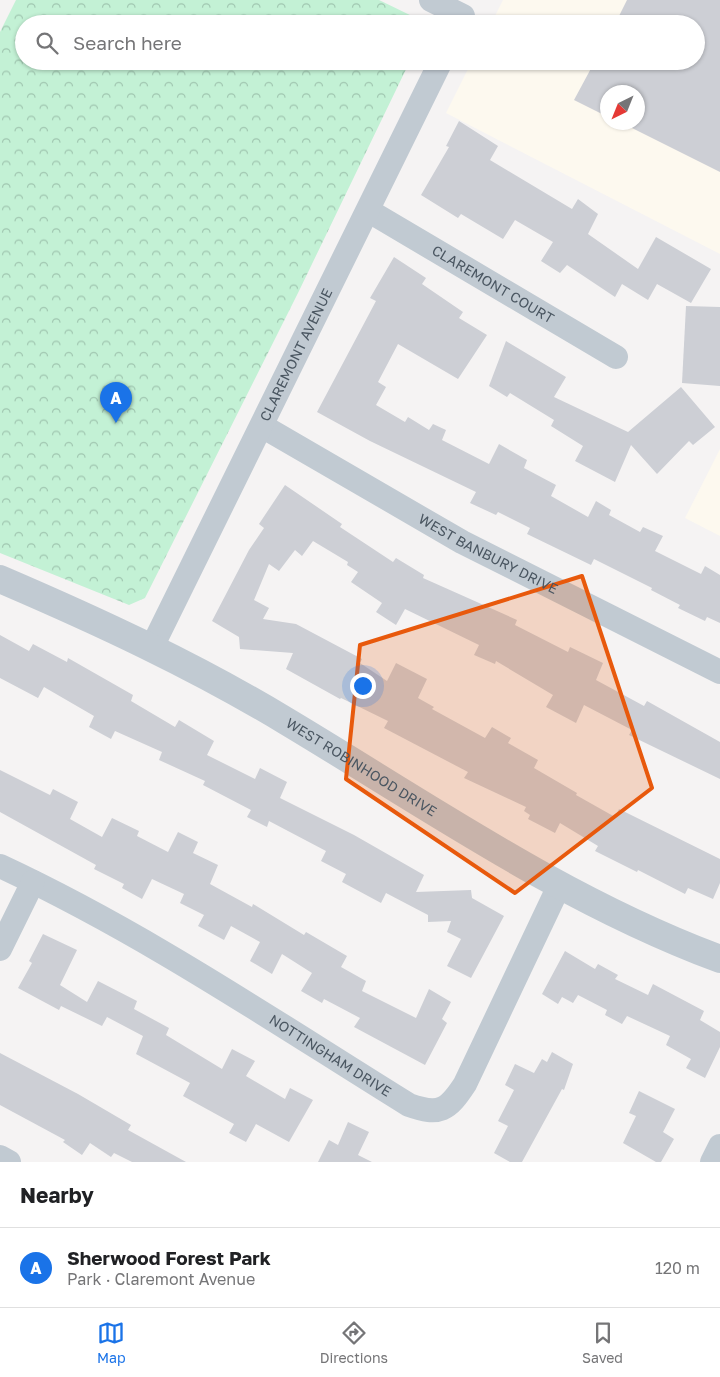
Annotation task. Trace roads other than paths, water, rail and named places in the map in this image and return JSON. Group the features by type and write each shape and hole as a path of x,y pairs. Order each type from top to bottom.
{"street":[{"path":"431,0 465,13"},
{"name":"CLAREMONT AVENUE","path":"151,648 369,211 437,70"},
{"name":"CLAREMONT COURT","path":"369,211 616,357"},
{"name":"WEST BANBURY DRIVE","path":"262,426 462,542 720,672"},
{"name":"WEST ROBINHOOD DRIVE","path":"0,579 54,602 151,648 285,720 476,839 559,886 619,915 720,959"},
{"name":"NOTTINGHAM DRIVE","path":"0,866 186,964 409,1106 428,1112 442,1110 454,1100 465,1084 559,886"},
{"path":"0,949 33,882"},
{"path":"712,1162 720,1146"},
{"path":"0,1157 9,1162"}],"place":[{"name":"Sherwood Forest Park","path":"116,423"}]}
